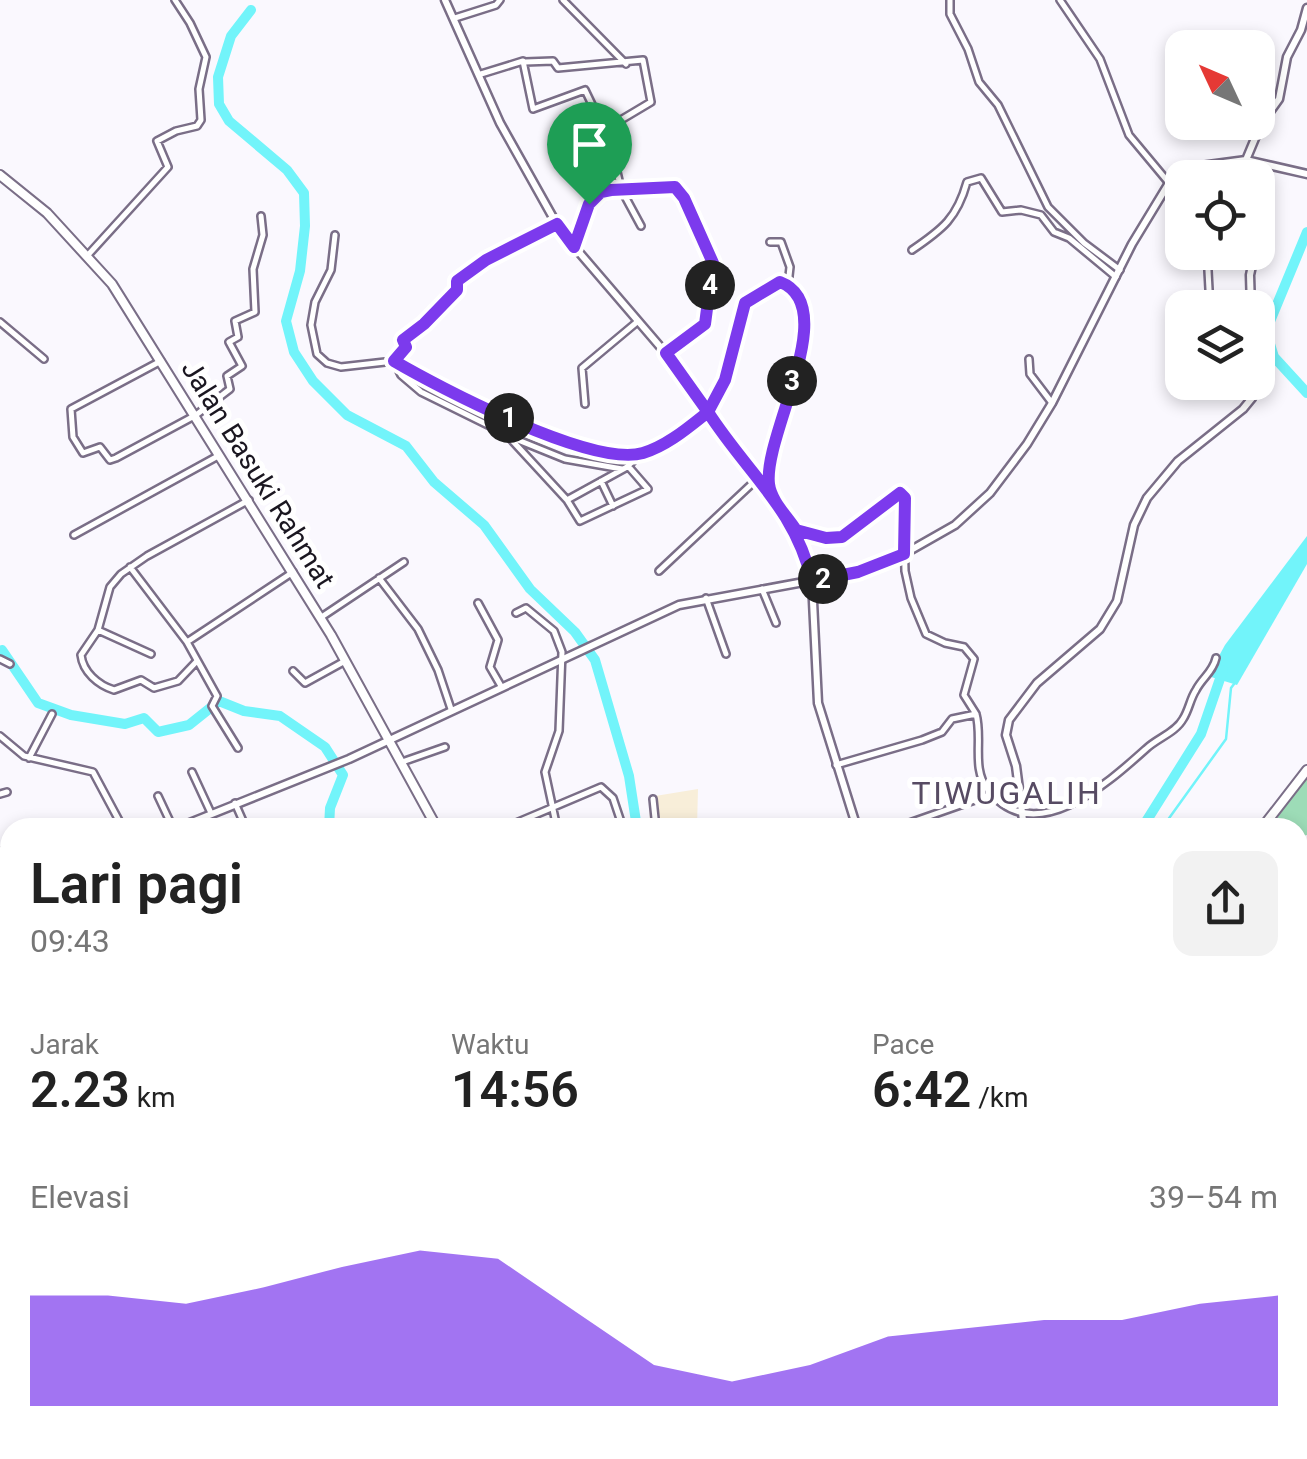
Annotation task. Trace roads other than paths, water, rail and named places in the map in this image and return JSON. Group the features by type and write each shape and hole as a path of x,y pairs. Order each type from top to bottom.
{"main road":[{"name":"Jalan Basuki Rahmat","path":"0,175 47,214 112,284 250,500 432,818"},
{"path":"1270,818 1307,770"}],"street":[{"path":"88,255 168,167 157,141 197,126 201,120 199,89 205,52 175,0"},
{"path":"446,0 506,134 557,224 666,353 796,530 812,581 818,704 855,818"},
{"path":"455,18 500,0"},
{"path":"563,0 626,64"},
{"path":"950,0 950,14 970,53 979,82 998,105 1048,206 1118,273"},
{"path":"1060,0 1100,58 1130,135 1165,179"},
{"path":"1246,160 1261,124 1279,99 1287,56 1307,8"},
{"path":"481,74 521,60 553,61 558,68 643,60 651,102 604,130"},
{"path":"525,62 531,108 583,89 614,154 621,189 642,226"},
{"path":"1275,167 1307,174"},
{"path":"912,250 940,231 960,208 967,182 981,178 1002,212 1021,210 1041,215 1054,232 1118,273"},
{"path":"574,247 594,198 601,192 675,187 684,198 713,263 705,324 666,353"},
{"path":"199,818 349,759 679,606 858,572 904,554 955,525 980,504 1027,444 1165,191"},
{"path":"161,361 71,409 73,437 80,451 84,454 100,446 107,458 113,460 196,415 229,390 226,377 242,366 230,341 238,336 235,320 255,312 253,268 264,235 260,216"},
{"path":"394,361 406,347 403,340 457,290 457,281 486,260 557,224"},
{"path":"335,235 332,270 312,314 317,354 327,363 342,367 394,361 557,441 641,454"},
{"path":"770,242 781,242 790,267 788,285"},
{"path":"566,500 625,468 708,412 725,380 745,303 780,282 788,285 804,309 806,334 777,426 768,472 770,494"},
{"path":"0,322 44,360"},
{"path":"585,404 582,368 637,322"},
{"path":"1029,360 1030,374 1052,403"},
{"path":"394,361 402,375 421,392 564,459 625,468 648,489 581,521 508,435"},
{"path":"1023,818 1016,766 1006,735 1009,720 1030,690 1100,629 1117,601 1134,525 1147,498 1178,461 1250,400"},
{"path":"74,534 220,454"},
{"path":"659,571 758,479"},
{"path":"600,480 613,506"},
{"path":"796,530 826,538 842,537 900,493 905,498 907,584 926,634 945,644 964,647 973,656 964,694 976,714 980,732 978,769 992,794 1022,811 1048,813 1066,808 1117,774 1184,718 1216,658"},
{"path":"198,661 182,678 166,686 154,688 142,680 112,690 94,679 80,660 98,630 110,586 130,567 250,500"},
{"path":"320,618 404,562"},
{"path":"130,567 187,642 217,696 212,706 214,714 238,748"},
{"path":"187,642 293,572"},
{"path":"379,578 418,629 451,709"},
{"path":"762,589 776,623"},
{"path":"706,598 726,654"},
{"path":"478,603 498,640 490,667 500,686"},
{"path":"516,613 528,608 559,640 559,731 545,772 554,818"},
{"path":"98,630 151,654"},
{"path":"0,659 10,664"},
{"path":"293,671 305,683 345,661"},
{"path":"29,758 52,714"},
{"path":"836,765 922,740 942,732 952,720 976,714"},
{"path":"0,736 29,758 92,772 117,818"},
{"path":"402,762 445,747"},
{"path":"192,772 211,813"},
{"path":"526,818 602,788 614,798 621,818"},
{"path":"923,818 992,794"},
{"path":"158,796 170,818"},
{"path":"653,799 655,818"},
{"path":"234,803 241,818"}],"water":[{"path":"1307,536 1307,564 1237,685 1208,676 1225,645"}],"waterway":[{"path":"251,10 231,36 218,77 219,104 229,121 287,170 304,193 300,271 286,321 294,352 313,381 347,415 406,446 434,482 484,525 530,589 575,632 595,660 629,776 635,818"},
{"path":"1307,232 1266,331 1274,357 1307,393"},
{"path":"2,650 38,703 71,715 125,724 144,718 158,732 189,725 219,701 244,711 280,716 325,747 343,775 330,818"},
{"path":"1148,818 1201,734 1223,670"},
{"path":"1169,818 1226,739 1234,684"}],"district":[{"name":"TIWUGALIH","path":"1007,793"}]}
